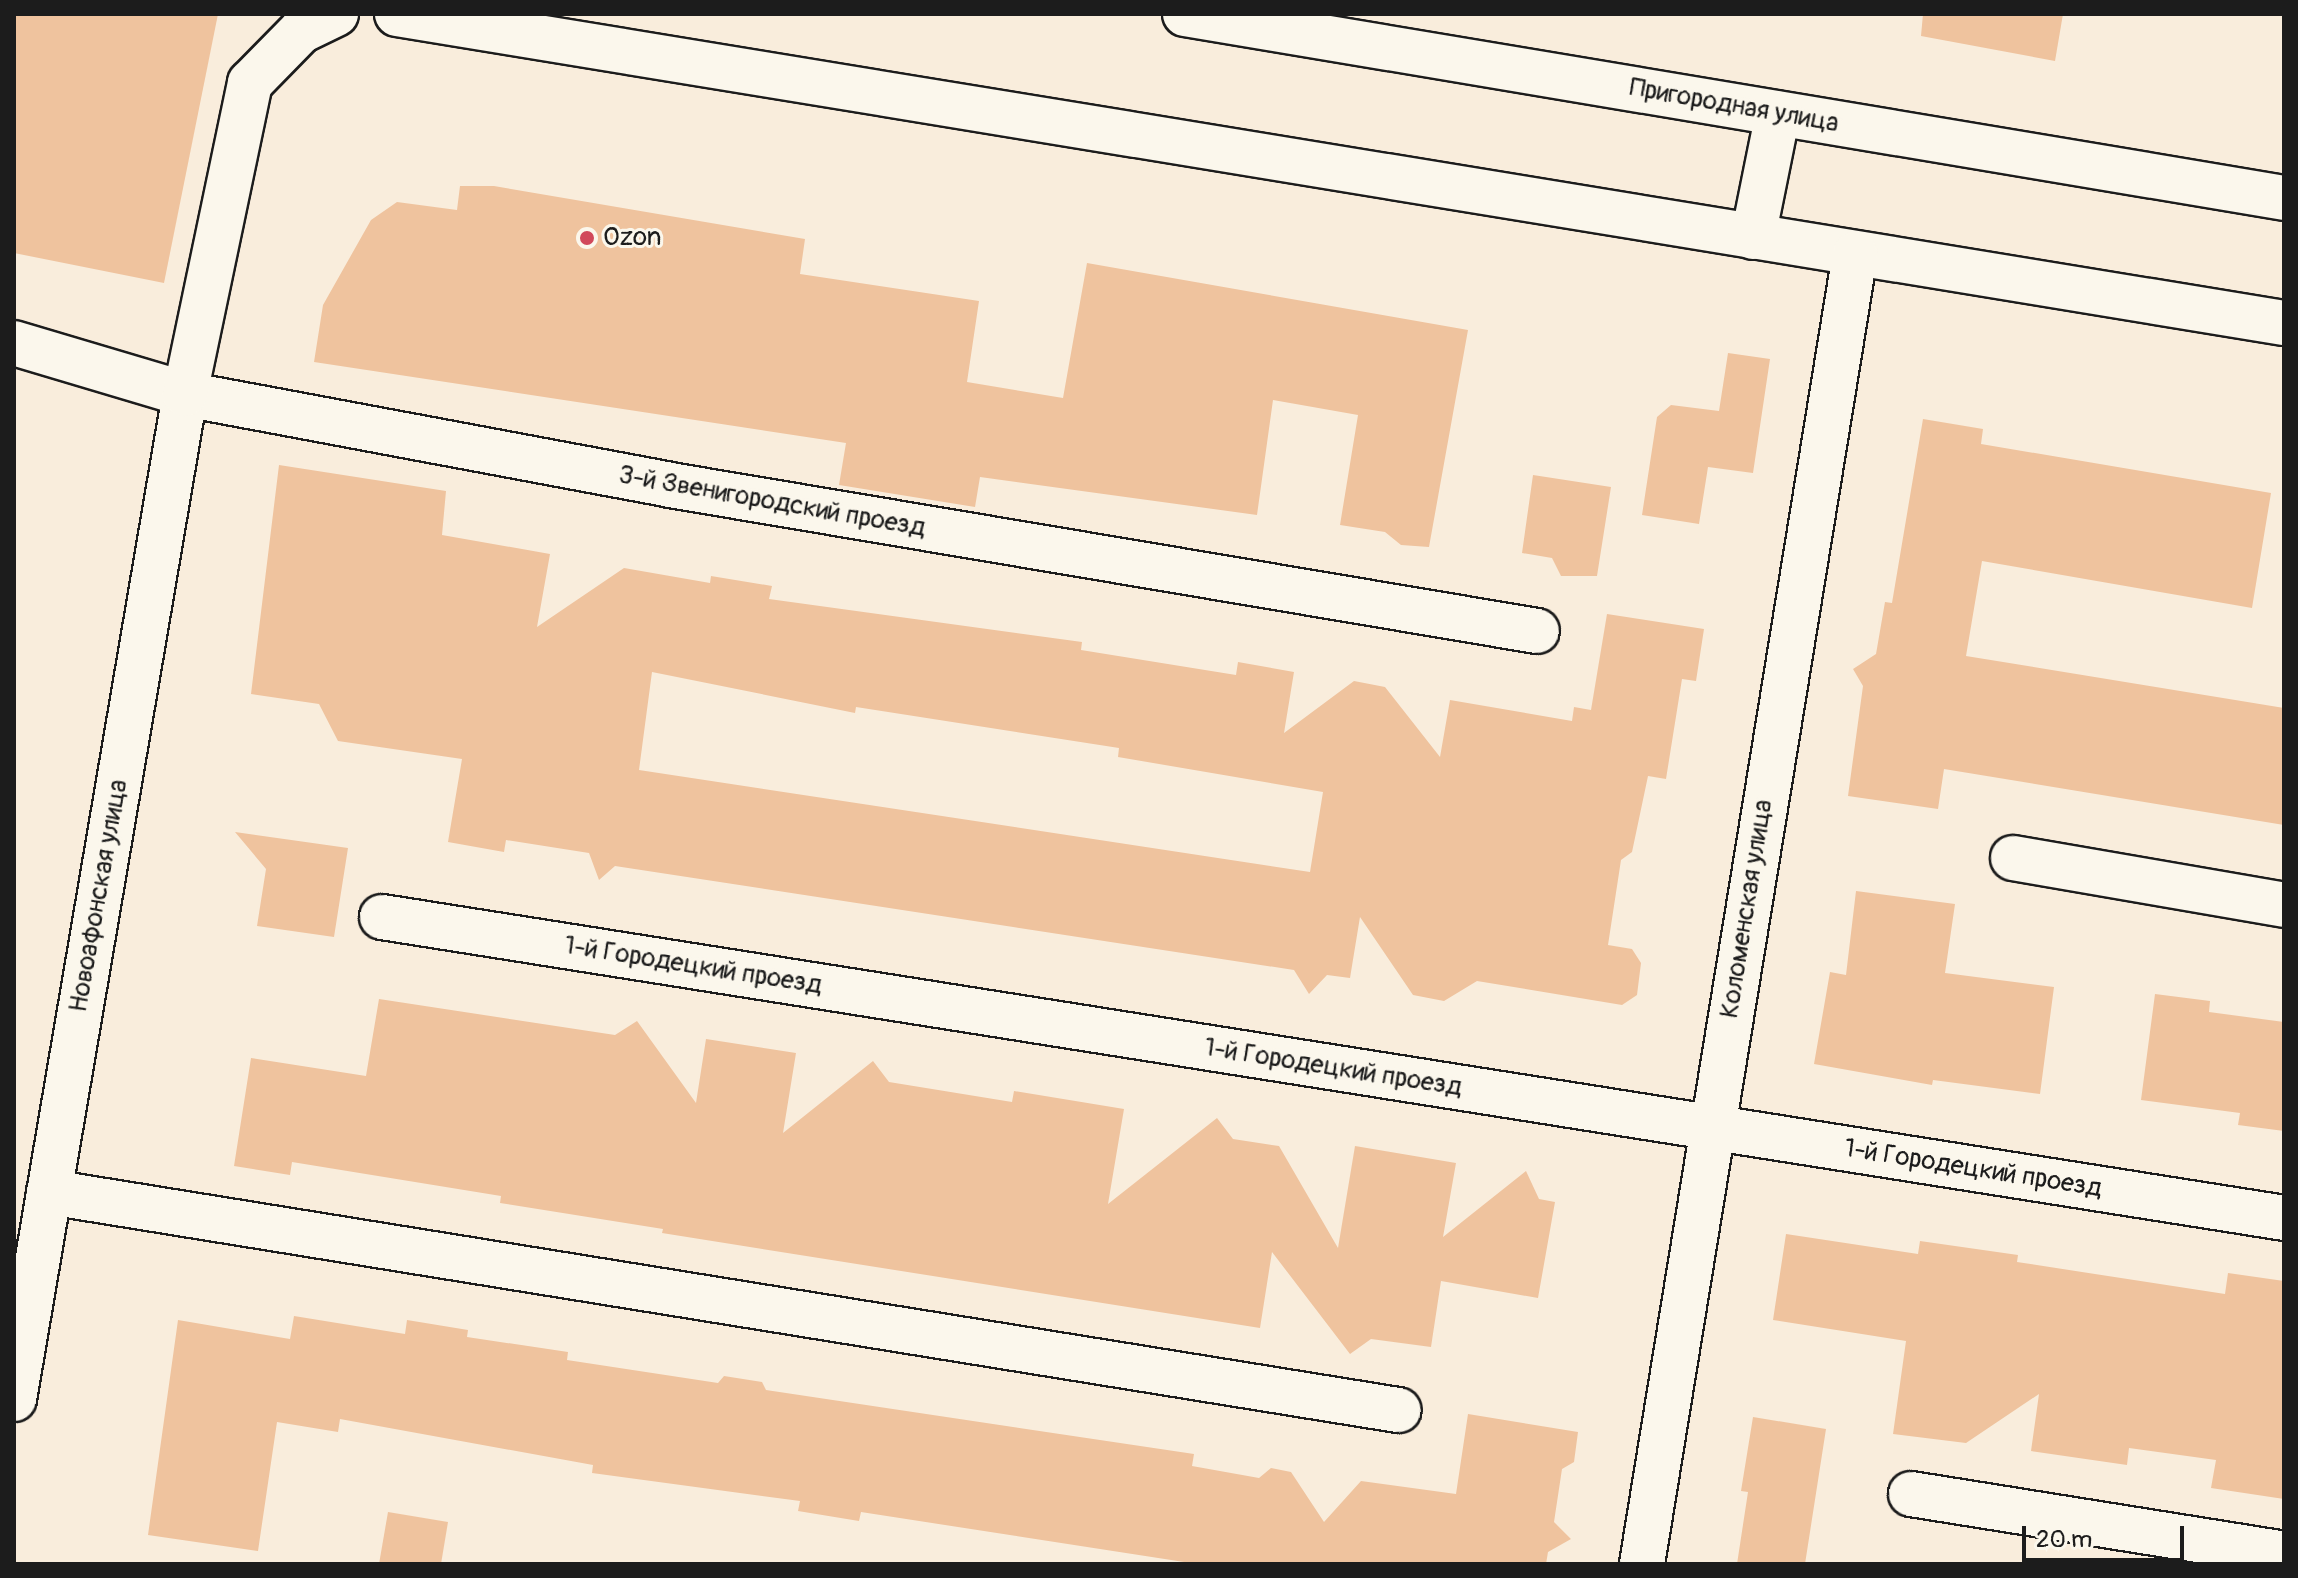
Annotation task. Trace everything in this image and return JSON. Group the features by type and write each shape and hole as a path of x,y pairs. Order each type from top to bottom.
{"street":[{"name":"Новоафонская улица","path":"14,1399 185,394 250,83 301,31 336,14"},
{"path":"397,14 2284,323"},
{"name":"Пригородная улица","path":"1185,14 2284,198"},
{"path":"1753,237 1778,113"},
{"name":"Коломенская улица","path":"1642,1564 1855,254"},
{"name":"3-й Звенигородский проезд","path":"14,343 185,394 670,485 1537,631"},
{"path":"2013,858 2284,905"},
{"name":"1-й Городецкий проезд","path":"382,917 2284,1218"},
{"path":"49,1192 1398,1410"},
{"path":"1911,1494 2284,1554"}],"building":[{"path":"14,14 218,14 164,283 14,253"},
{"path":"1923,14 2063,14 2055,61 1921,36"},
{"path":"460,186 494,186 805,239 800,274 979,301 967,382 1063,398 1087,263 1468,330 1429,547 1401,545 1385,532 1340,525 1358,415 1273,400 1257,515 980,477 975,507 839,485 846,443 314,362 323,305 371,220 397,202 457,210"},
{"path":"1728,353 1770,359 1753,473 1708,467 1699,524 1642,515 1657,417 1671,405 1719,411"},
{"path":"1923,419 1983,429 1981,444 2271,493 2252,608 1982,561 1966,656 2284,708 2284,825 1944,769 1938,809 1848,796 1863,686 1853,669 1876,654 1885,602 1892,603"},
{"path":"279,465 446,491 442,535 550,554 537,627 624,568 710,583 711,576 772,586 769,599 1082,642 1081,650 1236,675 1238,662 1294,672 1284,733 1354,681 1385,687 1440,757 1450,700 1572,721 1574,707 1591,710 1607,614 1704,629 1696,681 1682,679 1666,779 1648,776 1632,852 1621,860 1608,945 1632,949 1641,963 1637,995 1622,1005 1477,981 1444,1001 1413,995 1360,917 1350,978 1327,975 1309,994 1294,970 615,866 599,880 589,853 506,840 504,852 448,842 462,759 338,741 319,704 251,694","holes":["652,672 855,713 856,707 1119,748 1118,757 1323,792 1310,872 639,770"]},
{"path":"1533,475 1611,487 1597,576 1561,576 1552,558 1522,553"},
{"path":"235,832 348,848 334,937 257,926 266,869"},
{"path":"1856,891 1955,904 1945,973 2054,987 2040,1094 1933,1080 1932,1085 1814,1064 1830,972 1846,975"},
{"path":"2155,994 2210,1001 2209,1012 2284,1022 2284,1131 2238,1125 2240,1113 2141,1100"},
{"path":"379,999 615,1035 637,1021 696,1103 706,1039 796,1053 783,1133 873,1061 889,1082 1012,1102 1014,1091 1124,1109 1108,1204 1217,1118 1233,1139 1279,1146 1338,1248 1355,1146 1456,1163 1443,1237 1526,1171 1539,1199 1555,1202 1538,1298 1441,1281 1431,1347 1371,1339 1350,1354 1272,1252 1260,1328 662,1233 663,1229 500,1203 501,1196 292,1162 290,1175 234,1166 251,1058 366,1076"},
{"path":"1786,1234 1918,1254 1920,1241 2018,1255 2017,1262 2225,1294 2228,1273 2284,1281 2284,1499 2211,1488 2216,1460 2129,1448 2127,1465 2031,1451 2039,1394 1966,1443 1893,1434 1906,1341 1773,1320"},
{"path":"294,1316 405,1334 407,1320 468,1330 467,1337 568,1352 567,1360 718,1383 724,1376 762,1382 766,1390 1194,1454 1192,1466 1259,1478 1271,1468 1291,1472 1324,1522 1361,1481 1456,1494 1468,1414 1578,1432 1574,1462 1562,1469 1554,1522 1571,1539 1548,1552 1546,1564 1197,1564 861,1512 859,1521 798,1511 800,1501 592,1473 593,1465 340,1419 338,1432 277,1422 258,1551 148,1535 178,1320 290,1339"},
{"path":"1753,1417 1826,1429 1805,1564 1737,1564 1748,1492 1741,1491"},
{"path":"388,1512 448,1522 441,1564 379,1564"}],"place":[{"name":"Ozon","path":"587,238"}]}
